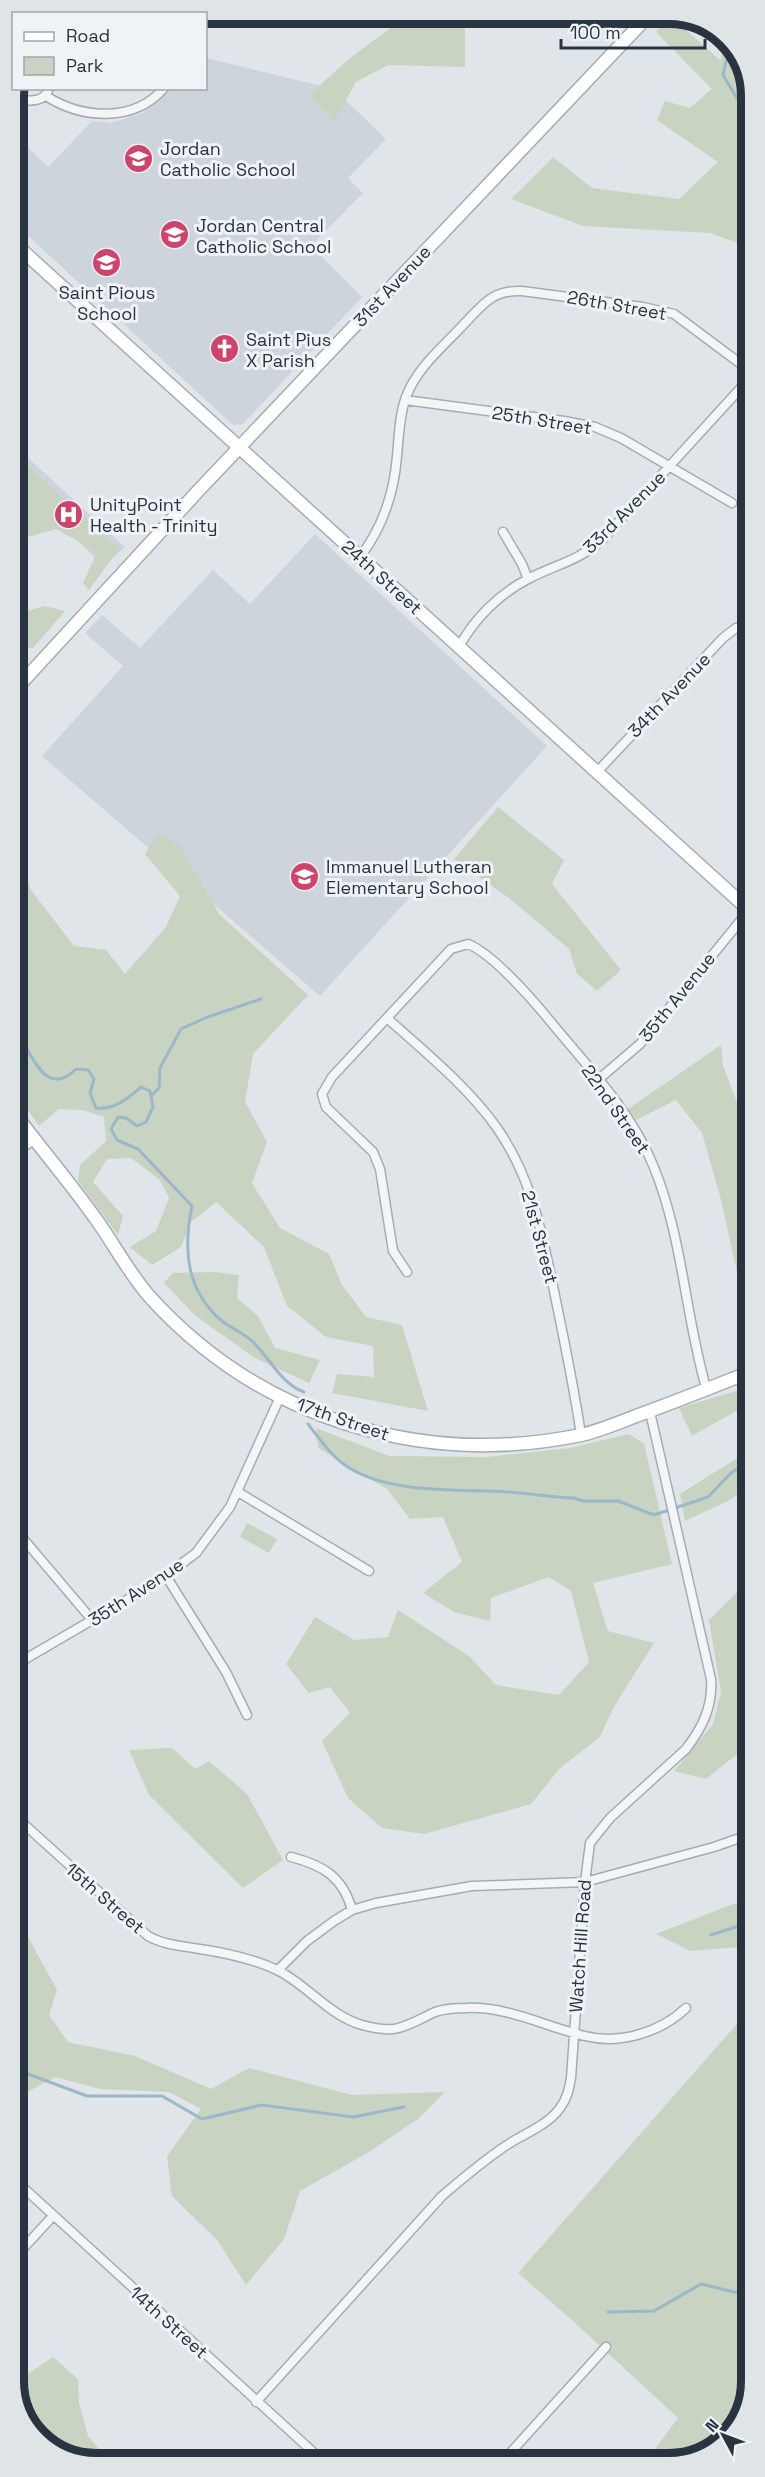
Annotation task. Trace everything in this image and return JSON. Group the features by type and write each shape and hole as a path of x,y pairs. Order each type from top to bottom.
{"street":[{"name":"31st Avenue","path":"24,680 641,24"},
{"path":"24,101 36,100 48,92 61,104 83,111 112,114 135,110 147,104 162,90"},
{"name":"24th Street","path":"24,252 741,903"},
{"name":"26th Street","path":"405,400 412,382 426,365 482,306 502,291 522,291 612,302 674,314 741,364"},
{"name":"33rd Avenue","path":"459,647 475,622 492,605 528,579 576,559 602,540 741,388"},
{"path":"360,558 377,534 389,504 396,471 400,420 405,400"},
{"name":"25th Street","path":"405,400 587,425 621,438 732,503"},
{"path":"503,532 528,579"},
{"name":"34th Avenue","path":"597,772 723,638 736,628 741,628"},
{"name":"35th Avenue","path":"598,1079 640,1044 741,920"},
{"name":"22nd Street","path":"387,1018 451,949 463,944 476,947 484,953 520,988 598,1079 644,1146 671,1218 698,1359 707,1391"},
{"path":"387,1018 332,1077 322,1094 326,1107 373,1152 380,1169 393,1251 407,1272"},
{"name":"21st Street","path":"387,1018 446,1070 484,1111 499,1131 523,1176 535,1203 542,1233 571,1372 581,1435"},
{"name":"17th Street","path":"24,1126 98,1222 132,1276 149,1296 200,1345 229,1366 280,1397 326,1418 407,1440 482,1446 581,1435 707,1391 741,1376"},
{"path":"24,1146 34,1140"},
{"name":"35th Avenue","path":"24,1660 93,1621 165,1576 205,1543 238,1492 280,1397"},
{"name":"Watch Hill Road","path":"256,2402 442,2196 485,2161 547,2121 561,2107 572,2078 588,1850 595,1834 686,1749 695,1737 710,1705 711,1679 650,1412"},
{"path":"238,1492 369,1571"},
{"path":"24,1540 93,1621"},
{"path":"165,1576 226,1672 247,1715"},
{"name":"15th Street","path":"24,1823 148,1936 168,1944 230,1954 278,1970 308,1989 323,2003 349,2021 363,2025 400,2029 437,2011 481,2008 499,2011 586,2037 626,2037 669,2023 686,2008"},
{"path":"278,1970 307,1941 352,1910 376,1903 472,1886 585,1882 741,1838"},
{"path":"291,1857 315,1863 338,1881 347,1892 352,1910"},
{"name":"14th Street","path":"24,2189 314,2453"},
{"path":"24,2247 53,2216"},
{"path":"510,2453 606,2347"}],"shaded area":[{"name":"Jordan Central Catholic School","path":"207,58 334,89 386,139 348,178 363,193 311,246 362,297 243,424 233,425 24,232 24,148 26,146 48,167 92,121 111,123 143,113 169,90 207,90"},
{"name":"UnityPoint Health - Trinity","path":"24,454 125,547 104,566 24,490"},
{"name":"Immanuel Lutheran Elementary School","path":"315,534 547,746 320,996 42,756 123,666 85,633 102,615 140,648 213,570 250,604"}],"green space":[{"path":"397,24 465,24 465,67 388,65 356,82 334,122 311,95 346,62"},
{"path":"662,24 680,25 721,61 722,47 736,68 741,96 741,244 710,233 583,226 511,199 553,157 592,188 679,199 718,162 657,120 665,101 690,108 712,89 656,32"},
{"name":"UnityPoint Health - Trinity","path":"24,462 119,549 89,590 83,583 97,552 56,529 24,538"},
{"path":"44,606 65,611 33,648 24,647 24,612"},
{"path":"498,807 564,860 552,884 621,970 597,991 577,974 569,949 513,901 454,859"},
{"path":"157,833 179,844 219,914 308,995 253,1054 245,1102 267,1142 252,1183 280,1228 329,1254 342,1285 366,1317 402,1325 428,1411 332,1393 337,1374 374,1377 373,1346 326,1337 287,1306 264,1247 216,1202 191,1222 181,1247 152,1265 130,1247 156,1231 169,1198 160,1180 131,1158 107,1159 93,1182 123,1216 118,1235 78,1181 80,1165 106,1141 104,1117 83,1110 59,1109 39,1126 24,1105 24,873 31,890 74,946 106,950 125,974 166,927 180,896 145,854"},
{"path":"721,1045 723,1066 741,1114 741,1282 702,1133 676,1100 636,1120 628,1109"},
{"path":"215,1272 239,1275 237,1298 258,1316 275,1348 320,1360 309,1383 253,1357 196,1316 164,1283 173,1273"},
{"path":"741,1390 741,1408 692,1436 679,1408"},
{"path":"316,1428 389,1456 487,1457 570,1448 629,1434 644,1444 672,1564 593,1583 608,1631 654,1643 615,1705 599,1738 560,1768 531,1804 424,1834 382,1828 348,1798 322,1741 350,1713 330,1687 309,1693 286,1664 315,1617 354,1640 388,1637 398,1610 469,1656 496,1685 559,1695 589,1662 571,1591 549,1577 491,1598 490,1621 454,1612 423,1593 462,1562 443,1517 410,1519 387,1489 318,1448"},
{"path":"741,1456 741,1492 728,1501 685,1521 680,1494"},
{"path":"247,1523 277,1539 269,1553 240,1537"},
{"path":"741,1588 741,1751 706,1779 674,1771 713,1724 721,1692 709,1620"},
{"path":"172,1748 195,1769 209,1761 247,1794 283,1860 243,1888 149,1795 129,1750"},
{"path":"733,1904 741,1904 741,1947 691,1951 656,1934"},
{"path":"24,1930 57,1990 49,2015 68,2042 135,2056 211,2089 249,2068 352,2095 445,2092 418,2119 369,2152 300,2191 284,2239 246,2285 217,2240 172,2196 167,2156 201,2109 169,2092 100,2089 55,2077 24,2094"},
{"path":"741,2019 741,2381 737,2404 726,2425 717,2435 697,2448 679,2452 652,2453 678,2418 518,2273"},
{"path":"53,2357 78,2379 79,2403 88,2436 102,2453 82,2452 68,2448 48,2435 29,2409 24,2377"}],"waterway":[{"path":"728,55 723,75 741,105"},
{"path":"151,1096 159,1088 160,1068 181,1029 205,1018 261,999"},
{"path":"24,1045 47,1076 55,1079 65,1077 76,1069 88,1070 94,1079 90,1093 96,1108 115,1105 141,1087 150,1091 153,1107 146,1122 137,1126 126,1118 118,1117 111,1129 117,1140 138,1149 192,1206 188,1238 190,1268 194,1283 210,1309 222,1321 252,1341 282,1377 304,1392"},
{"path":"308,1424 328,1450 346,1466 370,1478 388,1483 430,1489 510,1492 574,1498 583,1501 618,1501 654,1515 708,1497 731,1473 741,1466"},
{"path":"711,1935 741,1925"},
{"path":"24,2069 28,2074 87,2096 162,2096 202,2119 262,2105 353,2117 404,2107"},
{"path":"608,2312 654,2311 701,2284 741,2294"}],"place":[{"name":"Jordan Catholic School","path":"139,158"},
{"name":"Jordan Central Catholic School","path":"175,235"},
{"name":"Saint Pious School","path":"107,263"},
{"name":"Saint Pius X Parish","path":"225,349"},
{"name":"UnityPoint Health - Trinity","path":"69,514"},
{"name":"Immanuel Lutheran Elementary School","path":"305,876"}]}
